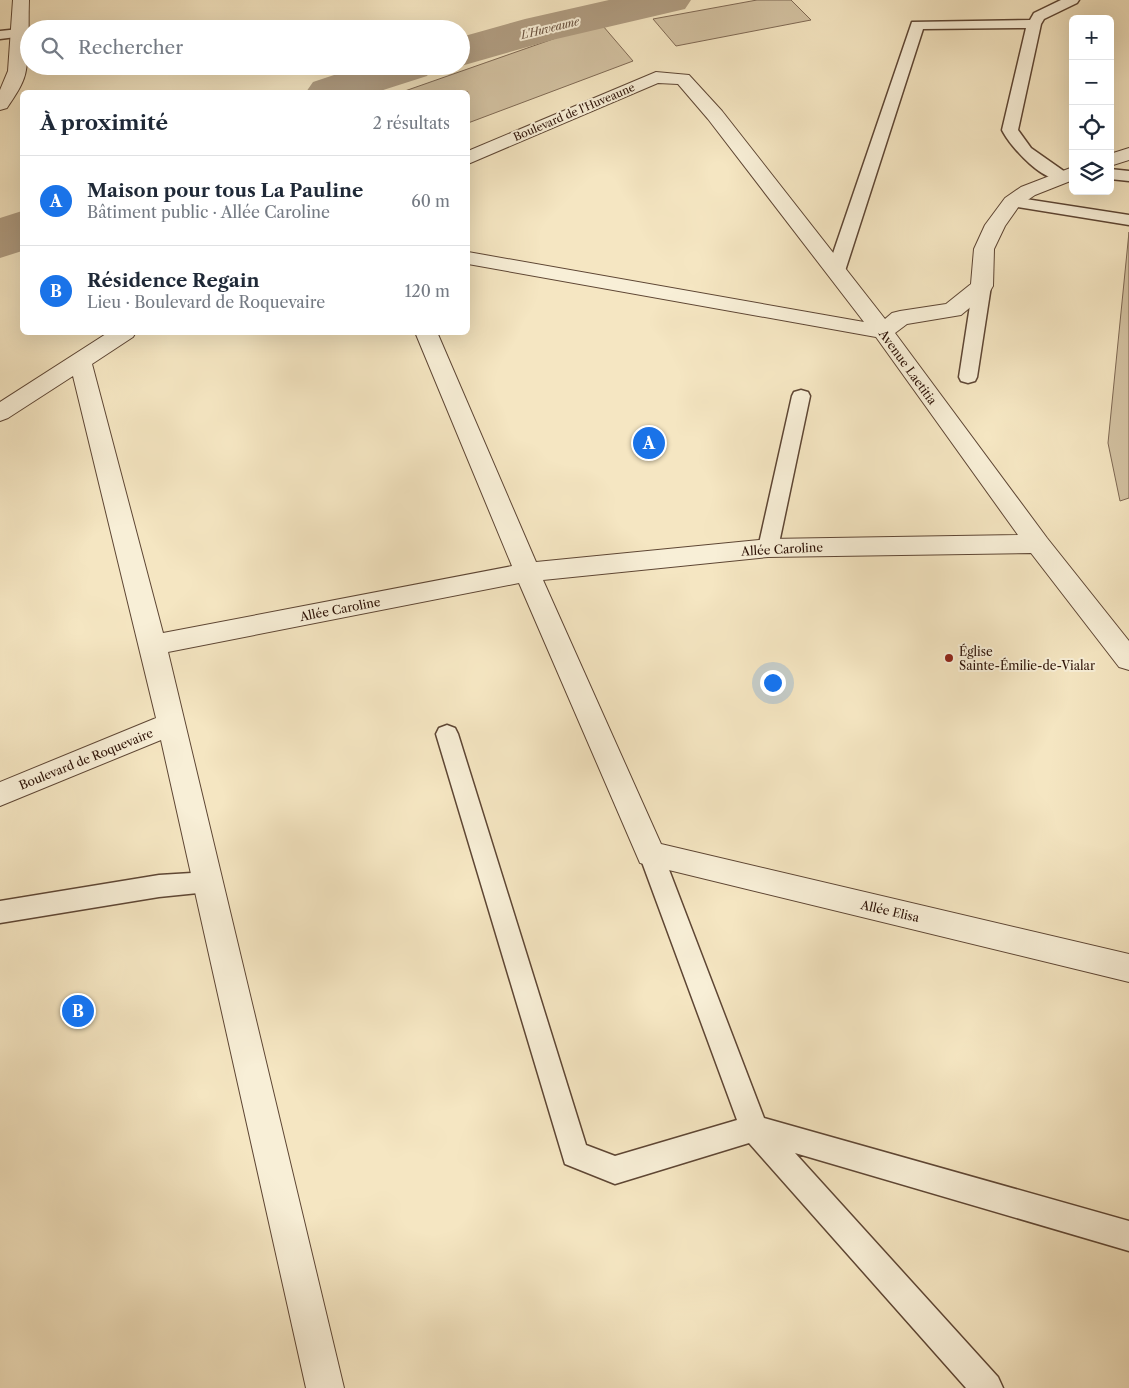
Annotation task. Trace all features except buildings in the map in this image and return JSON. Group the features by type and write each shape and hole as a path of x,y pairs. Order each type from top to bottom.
{"street":[{"path":"0,104 9,90 17,71 21,0"},
{"name":"Boulevard de l'Huveaune","path":"470,157 656,77 683,79"},
{"name":"Avenue Laetitia","path":"683,79 715,114 883,332 1038,544 1129,660"},
{"path":"1114,159 1129,154"},
{"path":"470,258 883,332 900,318 953,310 982,286 984,249 995,224 1012,202 1028,191 1068,175"},
{"path":"0,413 120,335"},
{"path":"427,335 527,572 651,854"},
{"path":"80,361 154,645 325,1388"},
{"name":"Allée Caroline","path":"154,645 527,572 768,548 1038,544"},
{"name":"Boulevard de Roquevaire","path":"0,794 171,724"},
{"name":"Allée Elisa","path":"651,854 1129,968"}],"lane":[{"path":"1068,175 1041,165 1014,141 1010,130 1034,24 1039,16 1072,0"},
{"path":"836,271 917,25 1034,24"},
{"path":"0,34 19,33"},
{"path":"1114,174 1129,176"},
{"path":"1012,202 1129,220"},
{"path":"968,377 982,286"},
{"path":"768,548 801,396"},
{"path":"447,734 575,1154 615,1170 754,1128 1129,1236"},
{"path":"651,854 754,1128 987,1388"},
{"path":"0,912 159,886 208,882"}],"shaded area":[{"path":"757,0 791,0 811,20 676,46 653,19"},
{"path":"603,26 633,61 470,122 470,90 408,90 450,75 470,75 470,68 573,32"},
{"path":"1129,232 1129,498 1120,501 1108,443"}],"waterway":[{"name":"L'Huveaune","path":"470,49 541,29 669,0"},
{"name":"L'Huveaune","path":"336,90 382,75"},
{"name":"L'Huveaune","path":"0,242 20,228"}],"place":[{"name":"Maison pour tous La Pauline","path":"649,443"},
{"name":"Église Sainte-Émilie-de-Vialar","path":"949,658"},
{"name":"Résidence Regain","path":"78,1011"}]}
